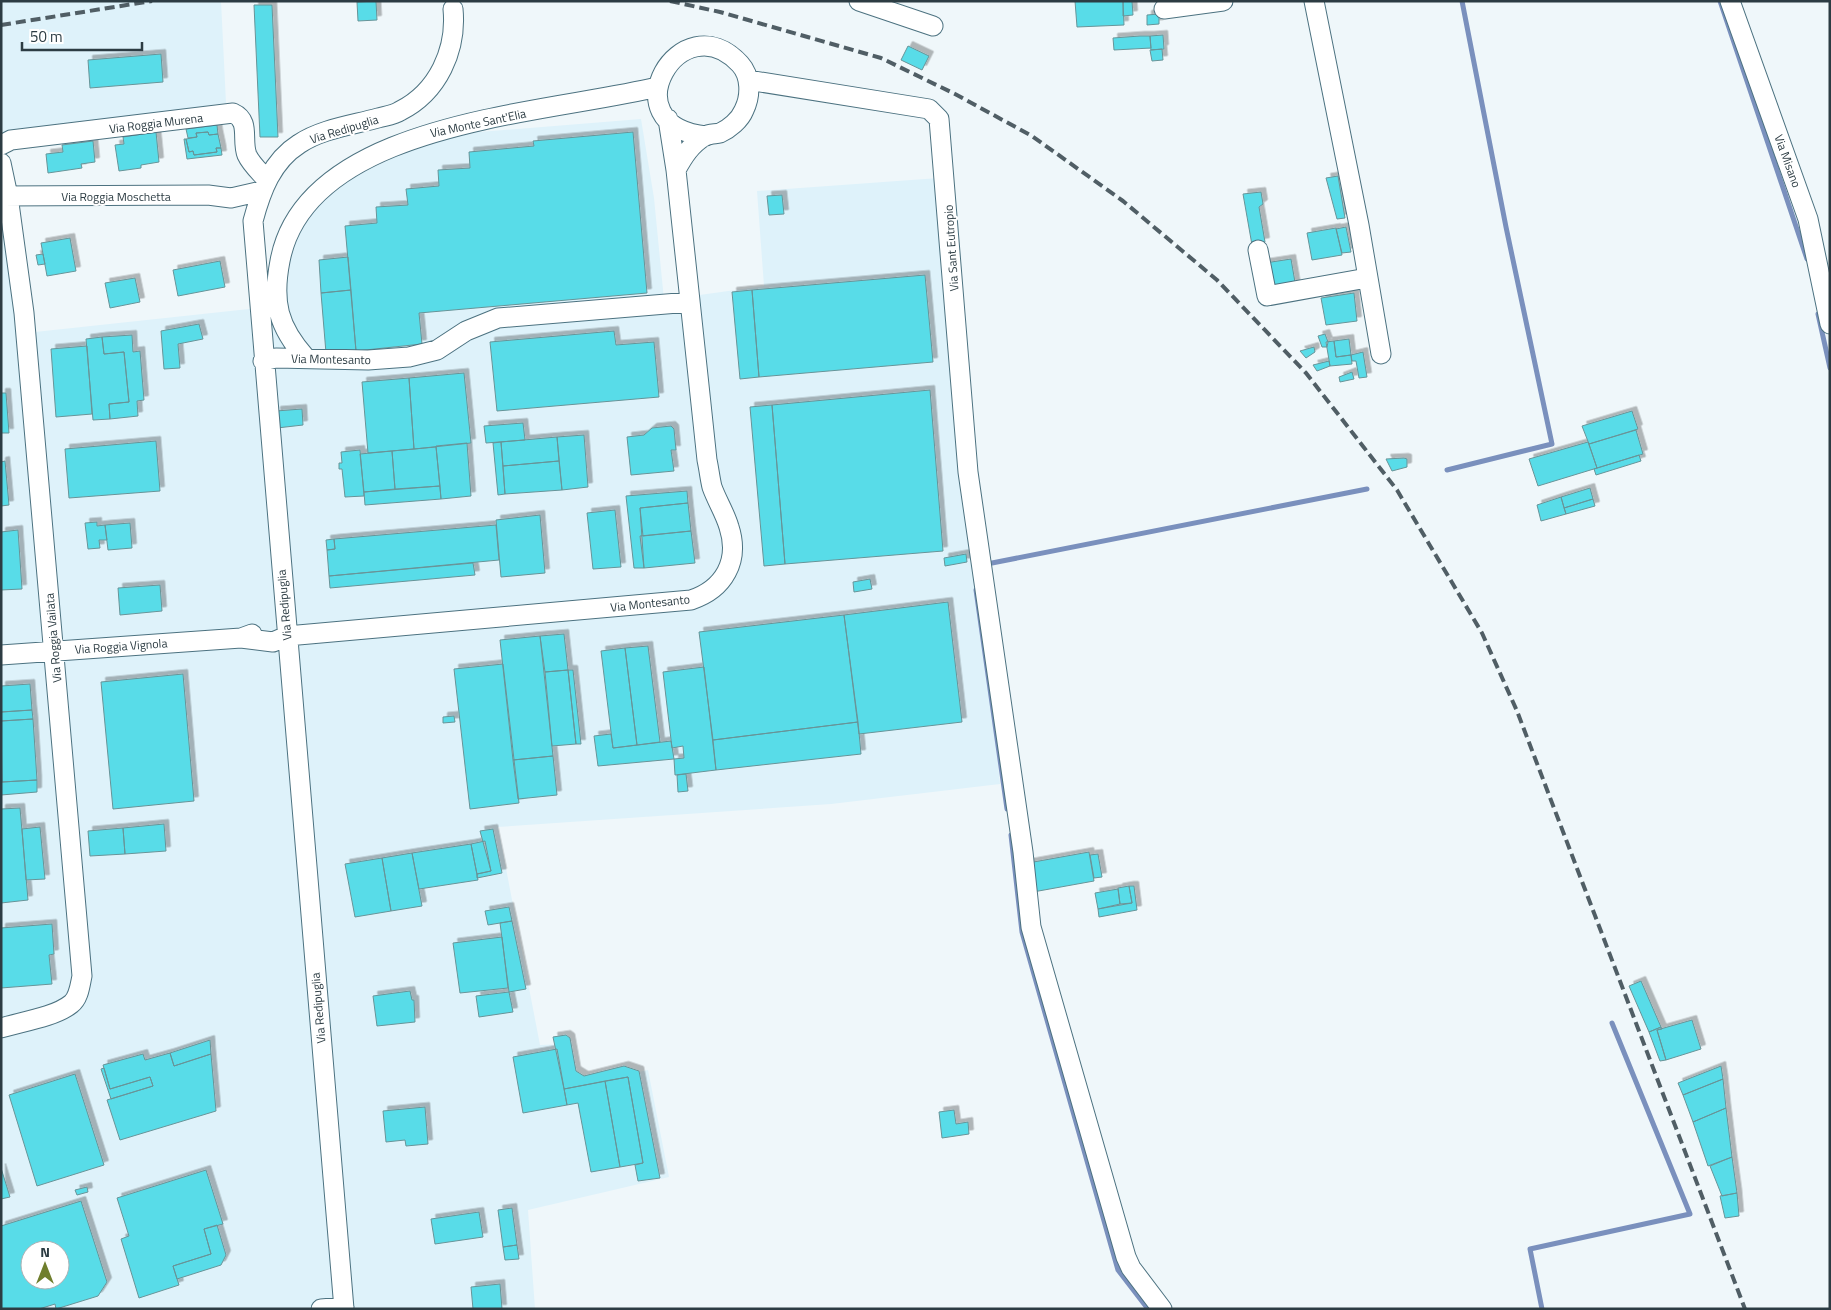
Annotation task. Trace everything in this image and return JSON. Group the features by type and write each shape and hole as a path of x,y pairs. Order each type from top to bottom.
{"street":[{"path":"859,1 933,26"},
{"path":"1164,9 1223,1"},
{"path":"1314,1 1359,225 1381,354"},
{"name":"Via Misano","path":"1730,1 1808,219 1830,324"},
{"name":"Via Redipuglia","path":"344,1308 263,361 253,220 264,185 286,153 300,143 327,131 400,112 426,92 448,58 453,40 453,9"},
{"path":"707,44 721,48 734,56 743,67 748,80 749,96 744,111 734,124 721,132 706,136 691,134 678,129 668,119 658,98 657,86 661,72 668,60 679,51 693,45 707,44"},
{"name":"Via Sant Eutropio","path":"748,80 929,109 939,118 968,472 1023,852 1031,927 1126,1257 1131,1268 1162,1309"},
{"name":"Via Monte Sant'Elia","path":"306,358 284,329 276,299 276,278 285,241 295,221 312,196 338,176 420,135 472,122 657,86"},
{"name":"Via Roggia Murena","path":"1,145 11,140 232,114 240,116 244,123 246,153 264,185"},
{"name":"Via Montesanto","path":"287,636 691,600 708,594 722,582 729,567 733,547 730,528 712,487 707,460 676,170 668,119"},
{"path":"676,170 683,157 706,136"},
{"path":"1,163 5,196"},
{"name":"Via Roggia Moschetta","path":"5,196 208,195 231,198 264,185"},
{"name":"Via Roggia Vailata","path":"1,1028 58,1011 73,1004 80,991 81,961 24,313 5,196"},
{"path":"231,198 253,220"},
{"path":"1258,250 1267,296 1367,278"},
{"name":"Via Montesanto","path":"263,361 276,358 368,360 409,357 437,350 466,330 498,318 690,302"},
{"name":"Via Roggia Vignola","path":"1,655 241,638 259,632 272,631 287,636"},
{"path":"321,1309 344,1308"}],"shaded area":[{"path":"1,1 221,1 226,103 1,135"},
{"path":"641,119 654,198 664,300 764,286 757,191 939,178 1000,784 831,804 498,827 540,1045 567,1044 573,1086 648,1070 669,1177 528,1210 535,1309 1,1309 1,225 20,225 35,332 285,305 292,249 313,208 350,178 442,135"}],"building":[{"path":"376,1 377,20 358,21 357,2"},
{"path":"1075,1 1123,1 1124,25 1077,27"},
{"path":"1123,1 1132,1 1133,15 1123,16"},
{"path":"254,5 272,5 278,137 260,137"},
{"path":"1159,14 1159,24 1147,25 1147,15"},
{"path":"1163,35 1164,49 1151,50 1150,36"},
{"path":"1150,36 1151,48 1114,50 1113,38"},
{"path":"908,46 929,56 922,70 901,60"},
{"path":"1162,49 1163,60 1152,61 1150,50"},
{"path":"161,54 163,82 90,88 88,60"},
{"path":"217,125 218,134 209,135 208,132 196,133 197,137 188,138 186,129"},
{"path":"156,132 159,162 141,165 141,168 119,171 115,145 124,144 123,137"},
{"path":"208,132 209,135 218,134 221,148 216,148 217,152 194,155 193,151 189,152 186,139 197,137 196,133"},
{"path":"633,132 647,293 419,313 422,344 356,351 345,226 377,223 376,207 408,205 406,189 439,186 438,170 470,168 469,152 534,146 533,141"},
{"path":"184,139 186,139 189,152 193,151 194,155 217,152 216,148 221,148 222,155 187,159"},
{"path":"93,141 95,162 81,164 82,168 48,173 46,154 63,152 62,145"},
{"path":"1338,176 1345,218 1337,219 1326,178"},
{"path":"1261,192 1263,204 1259,207 1265,242 1252,245 1243,194"},
{"path":"782,195 784,214 769,215 767,196"},
{"path":"1346,227 1351,252 1342,253 1336,229"},
{"path":"1336,228 1342,255 1312,260 1307,233"},
{"path":"70,238 76,271 47,276 41,243"},
{"path":"43,254 45,264 38,265 36,255"},
{"path":"348,257 351,290 321,293 319,260"},
{"path":"1291,259 1296,288 1270,293 1265,263"},
{"path":"220,261 225,287 178,296 173,270"},
{"path":"925,275 933,362 759,377 752,290"},
{"path":"135,278 140,302 110,308 105,283"},
{"path":"351,290 356,351 326,353 321,293"},
{"path":"752,290 759,377 740,379 732,292"},
{"path":"1354,293 1357,321 1326,325 1321,298"},
{"path":"199,324 203,339 178,344 180,368 164,369 161,331"},
{"path":"614,331 616,345 654,342 659,397 497,411 490,342"},
{"path":"1325,334 1328,342 1327,347 1322,347 1318,336"},
{"path":"132,335 133,352 140,351 144,400 137,401 138,416 110,419 109,404 129,402 124,352 104,354 102,337"},
{"path":"102,337 104,354 124,352 129,402 109,404 110,419 93,420 86,339"},
{"path":"1349,339 1351,355 1336,357 1334,341"},
{"path":"1334,341 1336,357 1351,355 1352,364 1330,366 1326,342"},
{"path":"87,346 92,414 56,417 51,349"},
{"path":"1314,347 1315,352 1306,358 1300,351"},
{"path":"1363,352 1367,377 1359,378 1356,361 1352,361 1351,355"},
{"path":"1329,361 1330,366 1317,371 1313,365"},
{"path":"1352,372 1354,379 1340,382 1339,377"},
{"path":"464,373 471,443 414,449 409,378"},
{"path":"409,378 414,449 368,453 362,382"},
{"path":"930,390 943,551 785,564 772,405"},
{"path":"1,393 6,393 9,433 1,433"},
{"path":"772,405 785,564 764,566 750,407"},
{"path":"302,409 303,425 277,428 276,411"},
{"path":"1632,411 1638,429 1589,444 1582,426"},
{"path":"523,423 525,440 486,443 484,426"},
{"path":"671,426 674,429 676,450 671,450 674,471 631,475 627,437 644,435 652,428"},
{"path":"1636,430 1643,454 1597,468 1589,444"},
{"path":"584,435 588,487 562,490 557,437"},
{"path":"557,437 559,461 503,466 501,442"},
{"path":"156,441 160,491 69,498 65,449"},
{"path":"501,442 505,494 498,495 493,443"},
{"path":"1588,442 1597,468 1538,486 1529,459"},
{"path":"467,443 471,496 441,499 436,446"},
{"path":"436,447 440,486 395,489 392,451"},
{"path":"360,450 364,496 345,497 342,469 339,469 339,463 342,463 341,452"},
{"path":"392,451 395,489 364,492 360,454"},
{"path":"1639,455 1641,461 1596,475 1594,469"},
{"path":"1386,459 1407,459 1407,467 1392,471"},
{"path":"5,461 9,505 1,506 1,462"},
{"path":"559,461 562,490 505,494 503,466"},
{"path":"440,486 441,499 365,505 364,492"},
{"path":"1590,488 1593,499 1564,508 1561,497"},
{"path":"687,491 688,503 640,508 644,568 634,568 626,496"},
{"path":"1561,497 1566,514 1541,521 1537,505"},
{"path":"1593,499 1595,506 1566,514 1564,508"},
{"path":"688,503 691,531 643,536 640,508"},
{"path":"615,510 621,567 593,569 587,513"},
{"path":"540,515 545,573 501,577 496,520"},
{"path":"97,522 97,526 105,525 107,540 99,540 100,548 88,549 85,523"},
{"path":"130,523 132,548 108,550 105,525"},
{"path":"496,525 499,560 329,576 327,550 335,549 334,539"},
{"path":"18,530 22,589 1,590 1,532"},
{"path":"691,531 695,563 644,568 640,536"},
{"path":"334,539 335,549 327,550 326,540"},
{"path":"966,554 967,562 945,566 944,558"},
{"path":"473,563 475,575 330,588 329,576"},
{"path":"870,579 872,589 854,592 853,582"},
{"path":"160,585 162,611 120,615 118,588"},
{"path":"948,602 962,722 859,734 844,615"},
{"path":"844,615 858,722 713,740 699,632"},
{"path":"564,634 568,670 545,672 540,636"},
{"path":"540,636 553,756 513,760 500,640"},
{"path":"648,646 660,742 637,745 625,648"},
{"path":"625,648 637,745 613,748 601,651"},
{"path":"503,664 519,803 470,809 454,669"},
{"path":"704,667 716,770 675,775 674,759 684,758 683,746 672,748 663,672"},
{"path":"568,670 573,670 581,744 576,744"},
{"path":"568,670 576,744 552,746 545,672"},
{"path":"183,674 194,801 113,809 101,682"},
{"path":"30,684 32,710 1,712 1,686"},
{"path":"32,710 33,719 1,721 1,712"},
{"path":"454,716 455,722 443,723 443,717"},
{"path":"33,719 37,780 2,782 1,721"},
{"path":"858,722 861,754 716,770 713,740"},
{"path":"611,734 613,748 671,741 674,759 598,766 594,736"},
{"path":"553,756 557,795 518,799 513,760"},
{"path":"686,774 688,791 678,792 677,775"},
{"path":"1,778 2,782 37,780 37,792 1,795"},
{"path":"20,808 28,900 1,903 1,809"},
{"path":"164,824 166,851 125,854 123,828"},
{"path":"40,827 45,879 26,880 22,829"},
{"path":"123,828 125,854 90,856 88,831"},
{"path":"493,829 502,873 477,878 477,874 491,871 480,831"},
{"path":"485,841 491,871 477,874 471,844"},
{"path":"471,844 478,880 419,889 412,853"},
{"path":"1089,852 1094,881 1033,892 1028,863"},
{"path":"412,853 422,906 391,911 382,858"},
{"path":"1098,854 1102,877 1094,878 1090,855"},
{"path":"382,858 391,911 355,917 345,864"},
{"path":"1129,886 1132,903 1120,904 1118,888"},
{"path":"1129,886 1134,886 1137,910 1099,917 1098,909 1132,903"},
{"path":"1118,889 1120,904 1098,909 1095,893"},
{"path":"509,907 512,921 488,925 485,911"},
{"path":"512,921 526,989 509,992 500,923"},
{"path":"52,924 54,954 49,955 52,984 1,988 1,928"},
{"path":"502,937 508,988 460,993 453,943"},
{"path":"1641,981 1661,1027 1649,1032 1629,986"},
{"path":"410,991 412,1000 414,1000 415,1022 377,1026 373,996"},
{"path":"509,992 513,1012 479,1017 476,996"},
{"path":"1692,1020 1701,1049 1666,1060 1657,1030"},
{"path":"1661,1027 1662,1029 1657,1030 1666,1060 1660,1061 1649,1032"},
{"path":"566,1035 570,1038 576,1071 584,1076 624,1066 639,1071 660,1178 638,1181 635,1165 643,1163 628,1077 564,1089 553,1037"},
{"path":"210,1040 211,1054 174,1066 170,1053"},
{"path":"557,1049 567,1105 523,1113 513,1057"},
{"path":"170,1053 174,1066 211,1054 216,1111 120,1140 107,1100 153,1086 150,1077 110,1089 103,1065 143,1054 145,1060"},
{"path":"1721,1066 1723,1079 1683,1095 1678,1083"},
{"path":"104,1068 110,1089 150,1077 153,1086 111,1099 101,1069"},
{"path":"75,1074 104,1165 37,1186 9,1095"},
{"path":"628,1077 643,1163 620,1167 605,1081"},
{"path":"1723,1079 1726,1108 1693,1122 1683,1095"},
{"path":"605,1081 620,1167 591,1172 578,1103 567,1105 564,1089"},
{"path":"425,1107 428,1144 406,1146 405,1140 386,1142 383,1111"},
{"path":"1726,1108 1732,1157 1708,1166 1693,1122"},
{"path":"954,1110 956,1124 968,1122 969,1134 942,1138 939,1112"},
{"path":"1732,1157 1737,1193 1722,1196 1710,1166"},
{"path":"1,1168 10,1197 1,1199"},
{"path":"206,1170 223,1224 204,1229 211,1254 173,1266 179,1285 139,1298 121,1239 129,1236 117,1198"},
{"path":"87,1187 88,1192 77,1195 75,1190"},
{"path":"1737,1193 1739,1216 1725,1218 1720,1196"},
{"path":"81,1201 107,1282 98,1296 56,1309 55,1304 39,1309 1,1309 1,1226"},
{"path":"512,1208 517,1245 503,1247 498,1210"},
{"path":"479,1212 483,1237 435,1244 431,1219"},
{"path":"217,1225 226,1255 221,1265 177,1279 173,1266 211,1254 204,1229"},
{"path":"517,1245 519,1259 505,1260 503,1247"},
{"path":"500,1284 502,1309 473,1309 471,1287"}],"waterway":[{"path":"1447,470 1552,444 1506,227 1462,1"},
{"path":"1720,1 1807,259"},
{"path":"1818,314 1830,368"},
{"path":"992,563 1367,489"},
{"path":"976,590 1007,809"},
{"path":"1011,835 1022,932 1118,1270 1148,1309"},
{"path":"1542,1309 1530,1249 1690,1214 1612,1023"}],"railway":[{"path":"1,25 152,1"},
{"path":"670,1 720,12 881,58 955,94 1032,136 1123,201 1217,280 1306,373 1397,490 1482,633 1517,711 1745,1309"}]}
